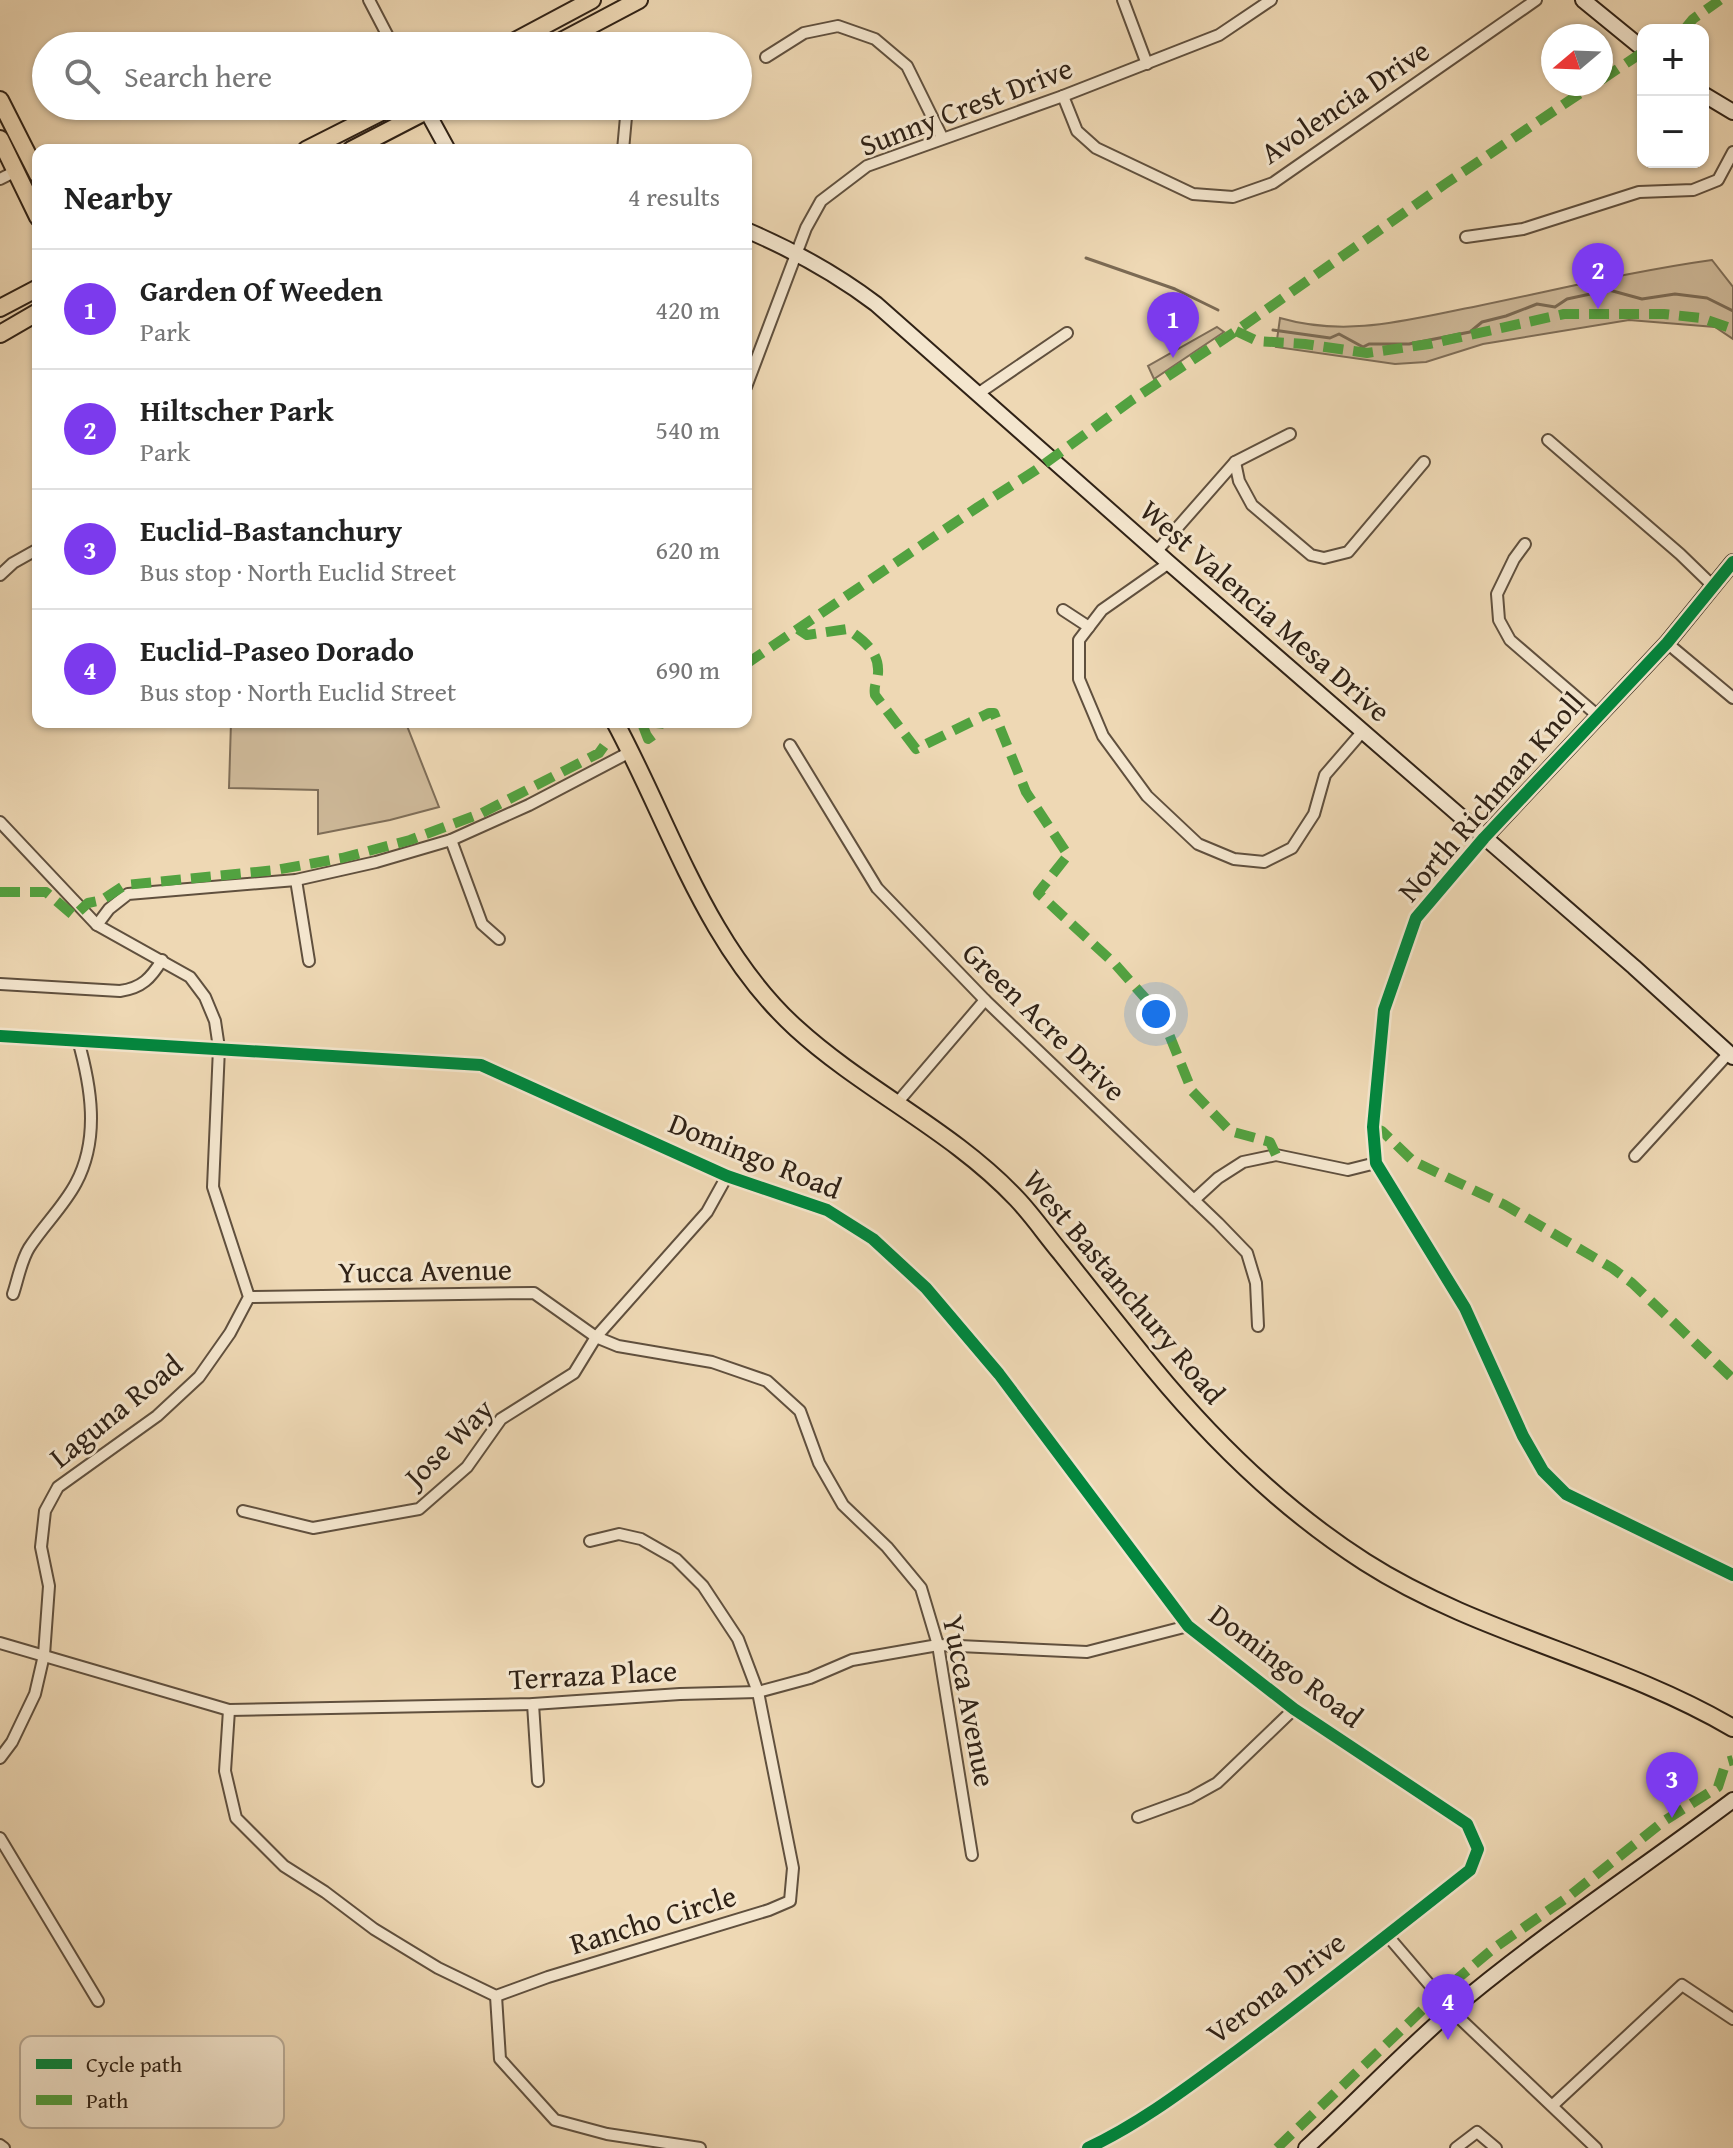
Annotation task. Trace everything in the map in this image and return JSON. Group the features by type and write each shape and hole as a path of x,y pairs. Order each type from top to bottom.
{"main road":[{"path":"532,32 592,0"},
{"path":"578,32 639,0"},
{"path":"0,100 32,163"},
{"path":"318,144 365,120"},
{"path":"362,144 407,120"},
{"path":"0,139 32,204"},
{"path":"0,308 32,291"},
{"path":"0,334 32,315"},
{"name":"West Bastanchury Road","path":"618,728 710,918 758,989 794,1027 832,1059 970,1154 1017,1199 1156,1372 1230,1453 1328,1537 1395,1580 1497,1627 1630,1676 1733,1728"}],"street":[{"path":"369,0 386,32"},
{"path":"1123,0 1147,64"},
{"name":"Sunny Crest Drive","path":"752,371 806,228 821,201 843,182 867,166 1063,96 1219,35 1271,0"},
{"name":"Avolencia Drive","path":"1063,96 1077,131 1096,148 1193,194 1233,197 1273,183 1536,0"},
{"path":"1583,0 1637,44"},
{"path":"766,57 804,33 838,26 875,39 907,66 942,137"},
{"path":"1706,96 1733,112"},
{"path":"434,120 445,144"},
{"path":"624,144 626,120"},
{"path":"1466,237 1523,229 1639,192 1693,190 1718,180 1733,152"},
{"path":"0,179 16,171"},
{"name":"West Valencia Mesa Drive","path":"752,233 797,252 841,277 876,304 1731,1055"},
{"path":"979,393 1067,333"},
{"path":"1156,552 1235,462 1290,434"},
{"path":"1548,440 1713,586"},
{"path":"1235,462 1239,481 1252,505 1311,555 1324,558 1348,552 1424,462"},
{"path":"1525,544 1497,594 1499,620 1510,640 1597,715"},
{"path":"0,575 32,552"},
{"name":"North Richman Knoll","path":"1733,562 1667,643 1484,838 1416,918 1384,1010 1373,1127 1376,1163 1465,1308 1523,1436 1543,1471 1566,1494 1733,1575"},
{"path":"1169,563 1102,610 1079,640 1079,679 1103,736 1147,796 1198,844 1234,859 1264,862 1292,848 1314,814 1325,775 1363,731"},
{"path":"1063,610 1089,627"},
{"path":"1667,643 1733,698"},
{"name":"Green Acre Drive","path":"790,745 877,888 985,1000 1247,1253 1256,1283 1258,1326"},
{"path":"97,925 109,909 128,894 296,880 376,862 451,840 529,805 630,752"},
{"path":"0,822 97,925 190,977 205,997 215,1021 219,1048 213,1187 249,1297"},
{"path":"451,840 482,924 499,939"},
{"path":"296,880 309,961"},
{"path":"0,984 120,991 144,984 162,960"},
{"path":"897,1103 985,1000"},
{"name":"Domingo Road","path":"0,1036 481,1065 727,1176 827,1210 873,1239 926,1288 999,1374 1188,1626 1294,1709 1467,1824 1478,1849"},
{"path":"13,1294 27,1251 76,1183 88,1146 92,1107 78,1040"},
{"path":"1635,1156 1731,1055"},
{"path":"1194,1200 1218,1178 1243,1162 1276,1155 1348,1170 1376,1163"},
{"name":"Jose Way","path":"243,1511 313,1528 419,1509 467,1467 501,1419 574,1373 596,1337 707,1212 727,1176"},
{"name":"Yucca Avenue","path":"249,1297 534,1293 596,1337 618,1346 712,1362 767,1381 800,1411 819,1463 843,1505 887,1547 921,1588 938,1645 972,1855"},
{"name":"Laguna Road","path":"0,1758 12,1742 35,1694 44,1655 49,1586 41,1547 45,1511 58,1487 157,1416 199,1377 230,1333 249,1297"},
{"name":"Rancho Circle","path":"496,1996 790,1901 793,1868 758,1692 738,1639 703,1586 676,1559 641,1539 619,1534 590,1541"},
{"name":"Terraza Place","path":"0,1643 229,1710 533,1704 758,1692 810,1678 852,1660 938,1645 1087,1652 1188,1626"},
{"path":"533,1704 538,1781"},
{"path":"1138,1817 1190,1798 1217,1783 1294,1709"},
{"path":"229,1710 225,1771 236,1818 284,1866 374,1929 438,1968 496,1996 500,2059 555,2120 607,2134 700,2148"},
{"path":"1306,2148 1452,2011 1543,1938 1733,1800"},
{"path":"0,1838 98,2001"},
{"name":"Verona Drive","path":"1088,2148 1157,2110 1387,1935 1470,1870 1478,1849"},
{"path":"1387,1935 1452,2011 1596,2148"},
{"path":"1553,2105 1682,1985 1733,2019"},
{"path":"1456,2148 1477,2132 1496,2148"}],"shaded area":[{"path":"1712,260 1733,287 1733,339 1715,327 1629,320 1483,344 1426,362 1395,364 1276,347 1280,318 1330,326 1379,324"},
{"path":"1217,327 1224,332 1154,379 1148,366"},
{"path":"231,728 408,728 439,807 318,834 318,790 229,788"}],"waterway":[{"path":"1086,258 1175,289 1218,310"},
{"path":"1273,330 1330,338 1339,334 1363,347 1369,344 1409,344 1470,332 1482,322 1537,304 1555,307 1567,299 1609,290 1642,299 1675,294 1707,298 1733,311"}],"marked path":[{"path":"1689,24 1720,0"},
{"path":"1613,72 1637,56"},
{"path":"752,660 1036,470 1132,400 1576,96"},
{"path":"1236,331 1257,341 1367,353 1429,344 1564,314 1664,314 1701,318 1733,329"},
{"path":"798,629 807,635 847,629 868,646 877,662 875,695 916,749 994,713 1026,792 1068,855 1038,893 1115,964 1162,1017 1192,1091 1230,1131 1270,1142 1276,1155"},
{"path":"644,728 648,739 658,732 658,728"},
{"path":"0,892 46,892 74,916 88,903 102,900 125,885 276,870 342,858 410,840 482,813 599,753 604,746"},
{"path":"1373,1127 1382,1131 1413,1161 1505,1205 1612,1268 1632,1283 1733,1379"},
{"path":"1277,2148 1438,1995 1494,1948 1568,1897 1664,1821 1718,1787 1726,1762 1733,1760"}],"cycle path":[{"path":"1733,562 1667,643 1484,838 1416,918 1384,1010 1373,1127 1376,1163 1465,1308 1523,1436 1543,1471 1566,1494 1733,1575"},
{"path":"0,1036 481,1065 727,1176 827,1210 873,1239 926,1288 999,1374 1188,1626 1294,1709 1467,1824 1478,1849 1470,1870 1201,2077 1147,2115 1088,2148"}],"place":[{"name":"Hiltscher Park","path":"1598,309"},
{"name":"Garden Of Weeden","path":"1173,358"},
{"name":"Euclid-Bastanchury","path":"1672,1818"},
{"name":"Euclid-Paseo Dorado","path":"1448,2040"}]}
